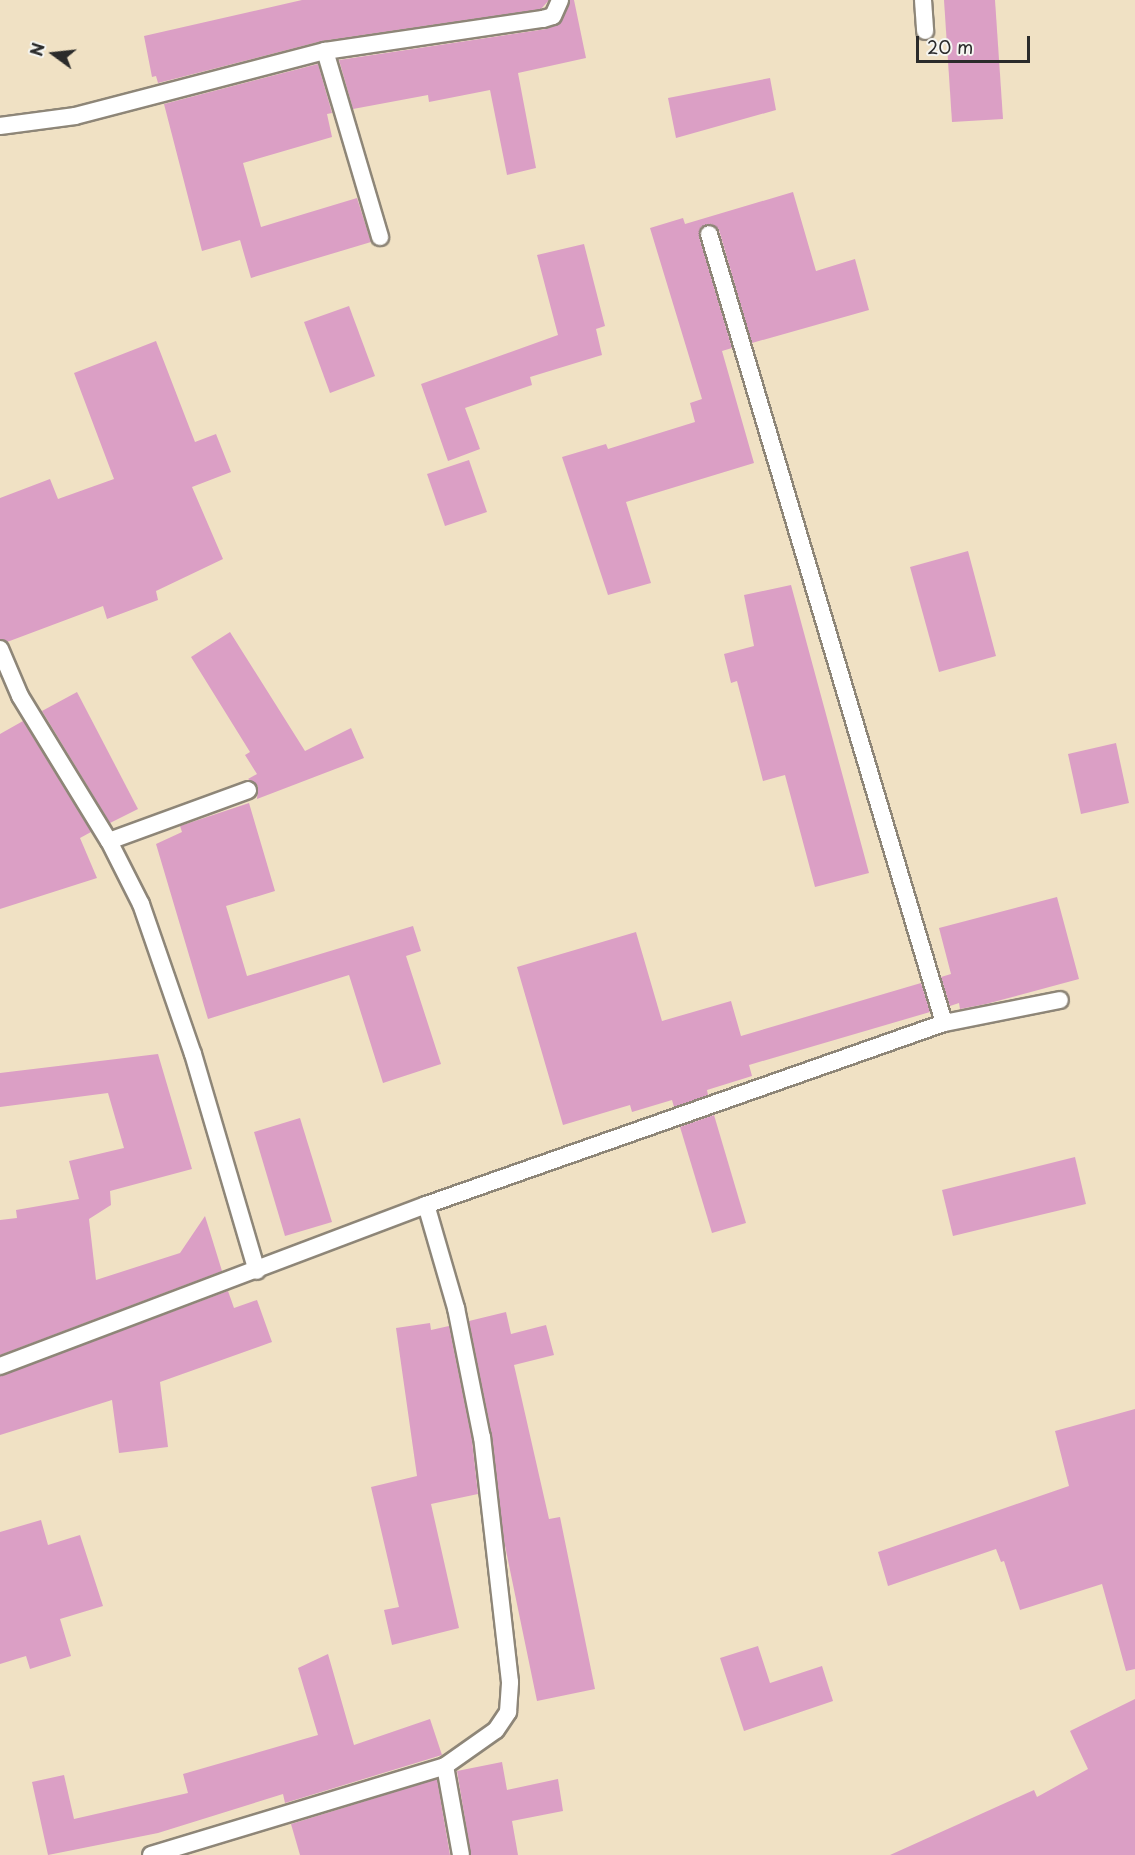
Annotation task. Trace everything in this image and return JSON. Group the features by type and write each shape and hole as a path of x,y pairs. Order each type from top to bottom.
{"lane":[{"path":"0,126 75,116 325,51 543,19 553,16 560,0"},
{"path":"923,0 925,31"},
{"path":"325,51 380,237"},
{"path":"710,234 944,1023"},
{"path":"0,649 20,696 109,841 141,904 193,1054 257,1271"},
{"path":"109,841 248,790"},
{"path":"0,1366 257,1271 426,1205 944,1023 1060,1000"},
{"path":"151,1855 445,1766 496,1730 508,1712 510,1682 482,1438 456,1308 426,1205"},
{"path":"445,1766 461,1855"}],"building":[{"path":"302,0 549,0 541,9 322,41 158,83 156,76 152,77 144,36"},
{"path":"570,0 574,0 586,58 518,73 536,168 507,175 490,90 429,102 428,95 353,109 339,60 546,29 560,24"},
{"path":"944,0 995,0 1003,119 952,122"},
{"path":"318,64 332,113 327,114 332,137 243,163 261,227 357,198 371,242 251,278 240,240 202,251 164,104"},
{"path":"770,78 776,110 676,138 668,98"},
{"path":"793,192 816,271 855,259 869,310 752,343 719,230 711,224 701,227 699,237 732,348 722,351 754,463 626,502 651,583 608,595 562,457 606,444 608,449 695,422 690,403 702,399 650,228 683,218 685,224"},
{"path":"584,244 605,326 596,329 602,355 530,377 532,385 465,408 480,449 448,461 421,384 558,335 537,255"},
{"path":"349,306 375,376 330,393 304,322"},
{"path":"156,341 195,442 216,434 231,472 192,487 223,559 156,591 158,600 107,619 103,606 7,642 0,639 0,498 50,479 58,499 114,479 74,373"},
{"path":"469,460 487,512 445,526 427,474"},
{"path":"968,551 996,656 939,672 910,567"},
{"path":"791,585 869,873 815,887 785,775 763,781 737,681 731,683 724,654 754,646 744,595"},
{"path":"230,632 305,751 351,728 364,758 257,799 258,786 248,779 257,774 245,755 250,752 191,657"},
{"path":"77,692 138,809 110,823 42,711"},
{"path":"23,721 91,832 80,838 97,878 0,909 0,734"},
{"path":"1116,743 1129,803 1081,814 1068,754"},
{"path":"249,803 275,891 226,906 247,976 413,926 421,951 406,956 441,1064 383,1083 349,975 208,1019 156,844 182,832 180,826"},
{"path":"1057,897 1079,979 986,1004 960,1009 959,1003 950,1006 941,977 951,974 939,928"},
{"path":"636,932 662,1021 731,1001 741,1036 921,983 930,1012 749,1065 752,1076 707,1090 708,1095 674,1107 672,1100 632,1112 630,1105 563,1125 517,967"},
{"path":"158,1054 192,1169 110,1191 111,1205 89,1219 96,1280 180,1253 205,1216 222,1271 0,1355 0,1220 17,1218 16,1210 79,1199 69,1161 124,1148 108,1093 0,1107 0,1073"},
{"path":"714,1115 746,1223 712,1233 680,1127"},
{"path":"300,1118 332,1222 285,1236 254,1132"},
{"path":"1075,1157 1086,1204 953,1236 942,1190"},
{"path":"228,1291 234,1308 257,1300 272,1342 160,1382 168,1447 119,1453 112,1400 0,1435 0,1376"},
{"path":"506,1312 511,1334 546,1325 554,1355 514,1365 549,1519 560,1517 595,1689 537,1701 504,1541 492,1436 469,1321"},
{"path":"430,1323 431,1330 449,1326 472,1440 478,1494 431,1504 459,1628 392,1645 384,1610 399,1607 371,1487 417,1476 396,1328"},
{"path":"1135,1409 1135,1669 1126,1671 1102,1584 1020,1610 1004,1561 1001,1562 996,1549 888,1586 878,1552 1069,1486 1055,1431"},
{"path":"41,1520 48,1545 80,1535 103,1606 60,1619 71,1656 30,1669 26,1656 0,1664 0,1532"},
{"path":"758,1646 770,1683 822,1666 833,1701 744,1731 720,1658"},
{"path":"328,1654 354,1745 430,1719 442,1755 285,1803 283,1794 158,1833 48,1855 32,1782 64,1775 74,1819 188,1793 183,1774 318,1735 298,1668"},
{"path":"1135,1699 1135,1855 890,1855 1034,1790 1037,1797 1088,1769 1070,1731"},
{"path":"502,1762 507,1790 558,1779 563,1811 512,1821 518,1855 471,1855 457,1771"},
{"path":"437,1779 450,1855 300,1855 291,1824"}]}
